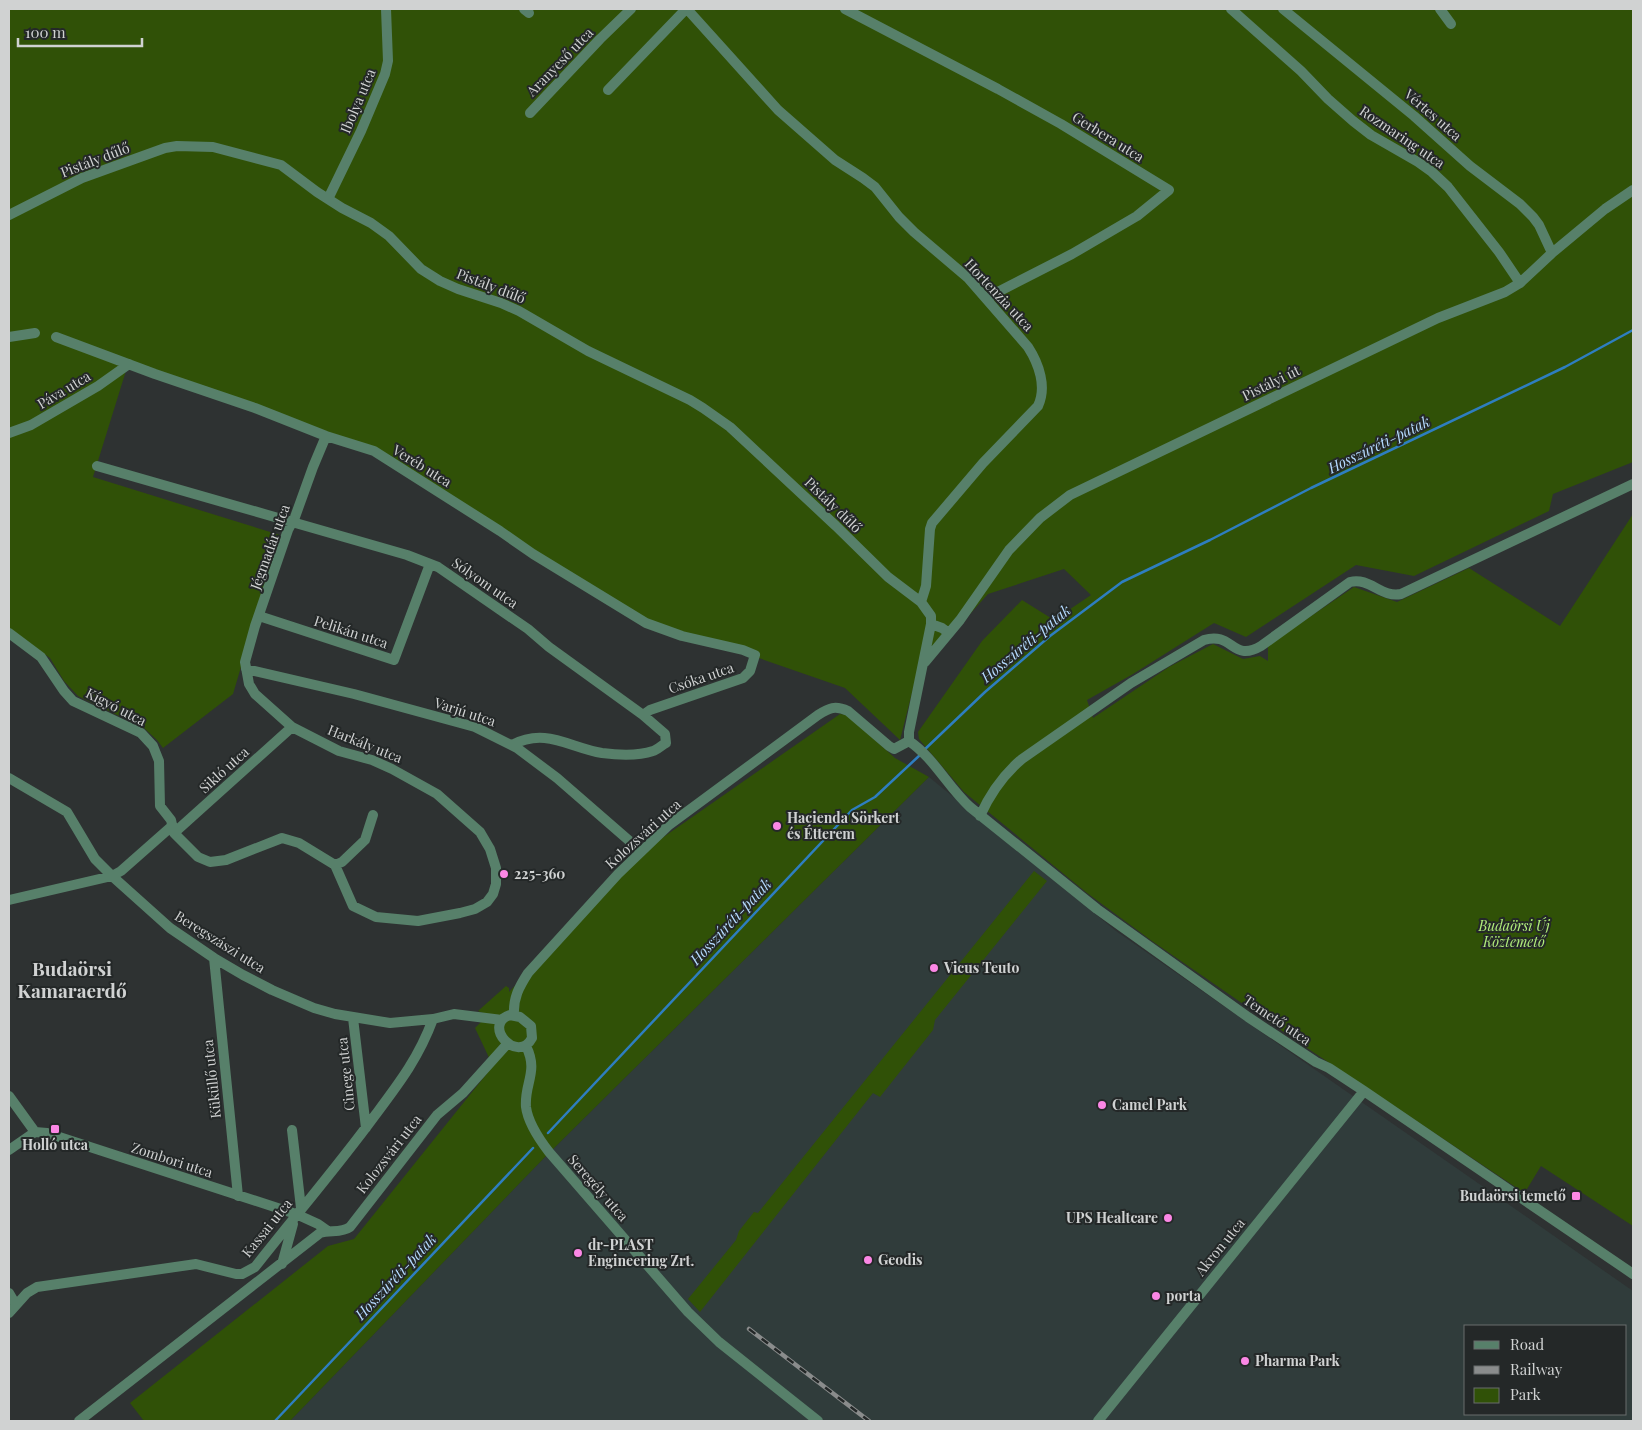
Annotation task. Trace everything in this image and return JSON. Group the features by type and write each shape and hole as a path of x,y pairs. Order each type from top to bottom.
{"street":[{"name":"Ibolya utca","path":"328,199 386,74 388,61 386,9"},
{"name":"Aranyeső utca","path":"530,113 631,9"},
{"path":"608,90 686,9"},
{"name":"Hortenzia utca","path":"686,9 778,110 836,160 875,187 899,217 914,232 968,278 1032,352 1043,382 1041,400 1038,406 983,463 932,523 926,586 921,602"},
{"name":"Gerbera utca","path":"845,9 1061,124 1169,190 1137,216 1079,250 992,295 988,300"},
{"name":"Rozmaring utca","path":"1231,9 1301,71 1354,122 1371,135 1404,153 1432,172 1448,187 1504,258 1520,283"},
{"name":"Vértes utca","path":"1283,9 1414,116 1470,166 1520,204 1539,225 1552,252"},
{"path":"1440,9 1451,24"},
{"name":"Pistály dűlő","path":"9,215 82,178 165,148 177,146 213,147 281,165 328,199 371,223 389,236 421,269 440,281 519,311 588,351 703,408 730,427 888,577 921,602"},
{"name":"Pistályi út","path":"924,662 960,620 1009,550 1040,518 1070,495 1430,322 1505,292 1520,283 1552,252 1605,209 1633,190"},
{"path":"9,337 35,333"},
{"name":"Veréb utca","path":"56,336 255,408 326,436 374,451 534,554 646,623 682,636 743,650 755,655"},
{"name":"Páva utca","path":"9,433 31,425 98,386 129,364"},
{"name":"Jégmadár utca","path":"246,669 245,662 288,530 293,523 326,436"},
{"name":"Sólyom utca","path":"97,466 407,555 438,567 528,629 643,715 665,734 666,743 654,751 631,755 602,753 548,738 524,739 512,745"},
{"path":"980,816 995,788 1022,759 1131,683 1204,640 1215,637 1220,638 1242,652 1251,651 1261,646 1350,582 1361,581 1388,594 1402,594 1633,484"},
{"name":"Pelikán utca","path":"259,616 394,660 430,564"},
{"path":"909,741 909,732 931,624 931,616 921,602"},
{"path":"931,624 949,633"},
{"name":"Kígyó utca","path":"9,633 42,657 64,691 73,700 141,733 153,746 158,761 160,806 171,820 173,830"},
{"name":"Csóka utca","path":"643,715 650,710 743,678 750,671 755,655"},
{"name":"Harkály utca","path":"246,669 249,684 256,694 292,727 338,751 372,760 392,769 437,794 480,832 490,849 496,868 496,884 493,894 487,902 460,913 418,921 376,917 353,906 334,865"},
{"name":"Varjú utca","path":"246,669 354,694 475,727 512,745 557,778 641,851"},
{"name":"Kolozsvári utca","path":"514,1015 514,999 519,986 528,973 641,851 669,825 825,711 840,707 848,711 894,749 909,741"},
{"name":"Sikló utca","path":"173,830 292,727"},
{"name":"Temető utca","path":"909,741 919,748 952,789 980,816 1105,915 1248,1017 1364,1091 1633,1274"},
{"name":"Beregszászi utca","path":"9,778 67,812 95,858 112,876 170,928 243,975 296,1001 353,1018 390,1023 433,1019 454,1014 502,1020"},
{"path":"9,900 112,876 173,830 198,857 210,862 226,860 282,838 299,843 334,865 342,862 365,840 373,815"},
{"name":"Küküllő utca","path":"214,958 238,1196"},
{"path":"469,1015 500,1032"},
{"path":"514,1015 528,1022 531,1026 532,1038 526,1046 520,1048 508,1043 502,1037 499,1028 505,1016 514,1015"},
{"name":"Cinege utca","path":"353,1018 366,1128"},
{"name":"Kassai utca","path":"12,1309 27,1293 37,1287 190,1265 201,1265 236,1274 242,1274 255,1267 366,1128 410,1066 425,1041 433,1019"},
{"name":"Kolozsvári utca","path":"79,1421 320,1233 343,1231 350,1227 437,1115 463,1093 508,1043"},
{"name":"Seregély utca","path":"526,1046 532,1068 526,1108 534,1129 549,1152 688,1312 719,1342 818,1421"},
{"name":"Akron utca","path":"1098,1421 1364,1091"},
{"path":"9,1096 35,1132 9,1150"},
{"path":"282,1264 299,1211 292,1130"},
{"name":"Zombori utca","path":"35,1132 47,1133 238,1196 299,1211 328,1231"},
{"path":"9,1293 12,1309"}],"shaded area":[{"path":"929,777 1116,931 1633,1291 1633,1421 290,1421 545,1157"}],"green space":[{"name":"Budaörsi Új Köztemető","path":"9,9 1633,9 1633,462 1553,494 1549,511 1414,576 1356,565 1246,637 1214,623 1133,674 1087,700 1093,718 1169,667 1213,644 1243,659 1260,656 1268,661 1268,645 1354,587 1397,602 1469,568 1560,626 1633,514 1633,1226 1541,1166 1527,1189 1520,1190 1304,1046 1152,941 1087,893 964,792 919,739 918,732 982,641 1022,600 1054,620 1091,595 1064,569 988,594 917,673 900,740 845,688 750,655 644,624 397,464 129,361 93,477 280,535 233,694 163,748 144,728 78,696 64,681 50,658 9,629"},
{"path":"840,714 847,715 895,758 929,777 545,1157 290,1421 144,1421 130,1403 328,1246 354,1239 493,1066 475,1028 488,1015 478,1011 506,986 509,988 509,992 645,850"},
{"path":"1034,871 1047,881 935,1020 933,1030 880,1097 873,1093 700,1312 688,1299 736,1240 739,1231 754,1212 758,1213"}],"waterway":[{"name":"Hosszúréti-patak","path":"923,751 985,692 1050,636 1122,582 1210,540 1311,488 1565,367 1633,330"},
{"name":"Hosszúréti-patak","path":"548,1133 852,810 875,797 920,755"},
{"name":"Hosszúréti-patak","path":"275,1421 533,1148"}],"railway":[{"path":"749,1329 869,1421"}],"place":[{"name":"Hacienda Sörkert és Étterem","path":"777,826"},
{"name":"225-360","path":"504,874"},
{"name":"Vicus Teuto","path":"934,968"},
{"name":"Camel Park","path":"1102,1105"},
{"name":"Holló utca","path":"55,1129"},
{"name":"Budaörsi temető","path":"1576,1196"},
{"name":"UPS Healtcare","path":"1168,1218"},
{"name":"dr-PLAST Engineering Zrt.","path":"578,1253"},
{"name":"Geodis","path":"868,1260"},
{"name":"porta","path":"1156,1296"},
{"name":"Pharma Park","path":"1245,1361"}],"district":[{"name":"Budaörsi Kamaraerdő","path":"72,980"}]}
